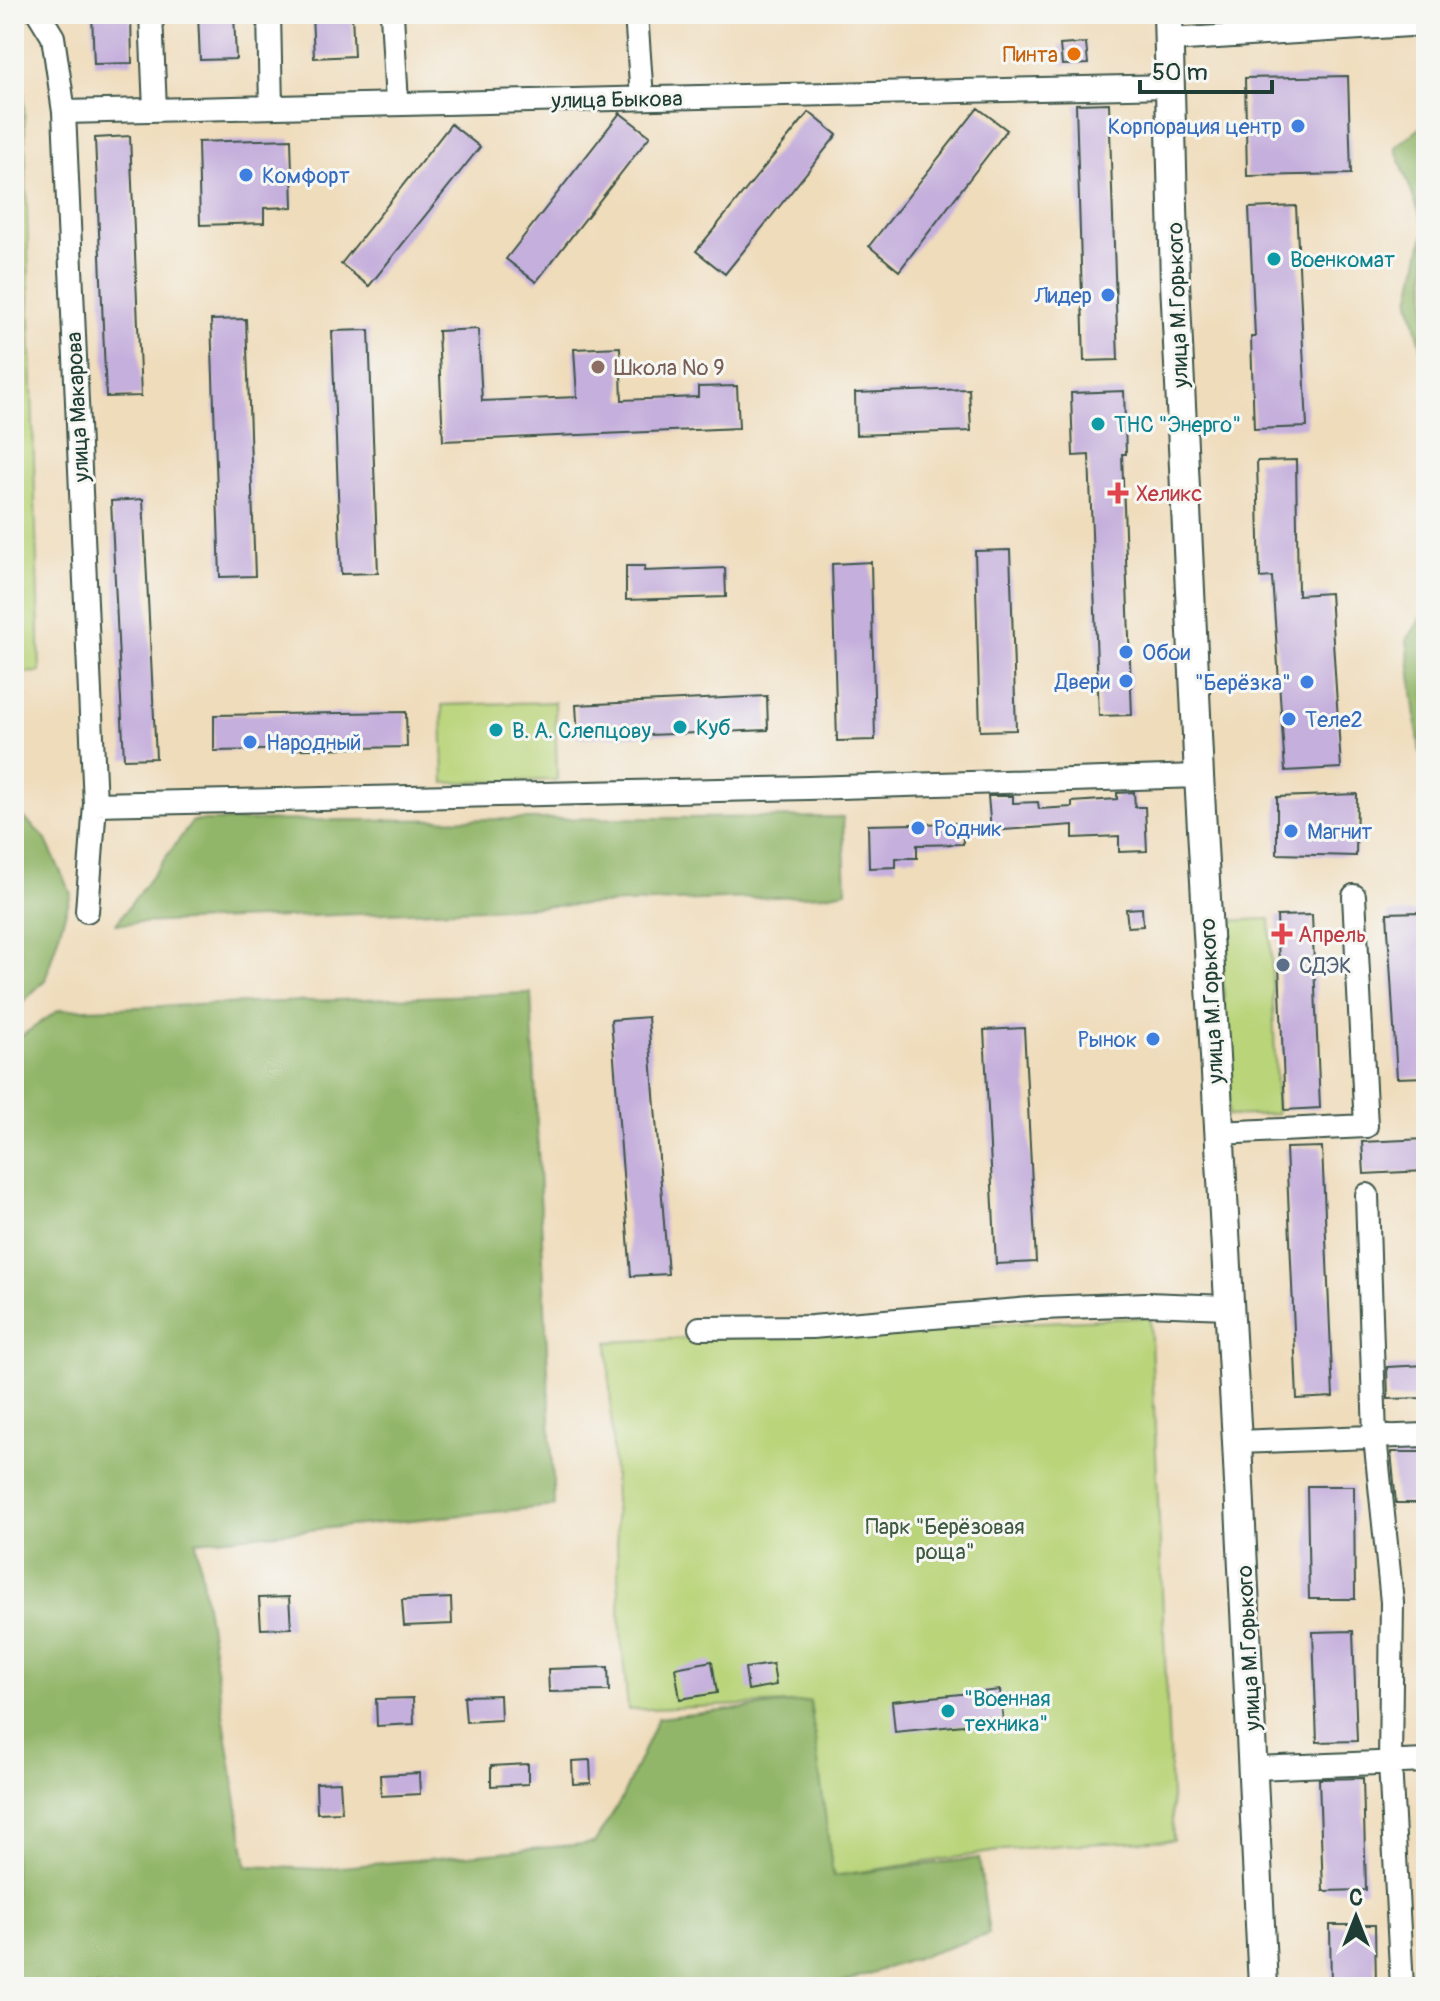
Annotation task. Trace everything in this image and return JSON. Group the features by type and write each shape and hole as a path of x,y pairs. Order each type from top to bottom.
{"main road":[{"name":"улица М.Горького","path":"1169,27 1175,282 1263,1987"}],"street":[{"name":"улица Макарова","path":"39,14 53,37 64,112 95,804 87,911"},
{"path":"151,14 155,110"},
{"path":"269,14 271,107"},
{"path":"392,14 397,104"},
{"path":"636,14 642,98"},
{"path":"1169,27 1426,24"},
{"name":"улица Быкова","path":"64,112 1171,86"},
{"path":"95,804 1199,776"},
{"path":"1218,1133 1366,1126 1354,896"},
{"path":"1367,1195 1375,1437 1392,1602 1390,1762 1402,1987"},
{"path":"700,1328 812,1327 1042,1308 1146,1304 1228,1307"},
{"path":"1237,1442 1426,1435"},
{"path":"1254,1768 1426,1761"}],"green space":[{"path":"14,23 22,36 40,672 14,673"},
{"path":"1426,124 1426,366 1410,301 1425,229 1395,147"},
{"path":"1426,611 1426,754 1420,752 1407,640"},
{"path":"555,702 557,780 444,783 442,705"},
{"path":"14,808 45,838 71,894 45,980 14,1011"},
{"path":"843,817 846,891 825,895 116,924 193,821"},
{"path":"1270,919 1277,1114 1228,1116 1221,921"},
{"path":"531,993 554,1506 196,1541 247,1866 320,1869 594,1843 621,1800 658,1718 810,1701 833,1876 979,1858 989,1934 829,1987 14,1987 14,1041 59,1010"},
{"name":"Парк \"Берёзовая роща\"","path":"1150,1317 1173,1840 1005,1850 833,1876 810,1702 628,1710 621,1635 608,1342"}],"building":[{"path":"92,14 131,14 132,63 94,64"},
{"path":"198,14 234,14 236,59 200,60"},
{"path":"312,14 352,14 354,56 314,58"},
{"name":"Пинта","path":"1086,43 1088,64 1062,65 1060,45"},
{"name":"Корпорация центр","path":"1348,76 1351,174 1247,176 1245,78"},
{"path":"1109,103 1118,360 1084,361 1076,104"},
{"path":"978,108 1007,130 899,271 869,246"},
{"path":"809,112 837,135 725,274 696,251"},
{"path":"620,113 650,136 536,282 506,259"},
{"path":"451,124 480,147 369,286 341,264"},
{"path":"130,136 141,396 106,397 95,138"},
{"name":"Комфорт","path":"291,139 293,207 264,208 264,223 200,225 198,142"},
{"path":"1296,206 1307,427 1254,429 1251,337 1255,337 1249,208"},
{"path":"246,319 255,576 220,577 211,320"},
{"name":"Школа № 9","path":"478,329 482,401 577,397 574,349 620,347 622,400 698,397 698,387 737,386 739,428 443,441 438,331"},
{"path":"369,330 378,573 341,574 332,331"},
{"path":"969,389 971,431 856,435 855,393"},
{"path":"1124,391 1126,454 1122,454 1132,715 1099,716 1089,455 1073,456 1071,393"},
{"name":"\"Берёзка\"","path":"1296,460 1298,595 1330,593 1341,768 1285,771 1272,577 1260,578 1257,461"},
{"path":"143,499 156,758 124,759 111,501"},
{"path":"1010,550 1016,730 980,731 975,551"},
{"path":"871,562 875,740 837,741 832,564"},
{"path":"626,566 645,566 644,571 725,568 726,597 626,600"},
{"path":"767,696 768,730 578,738 576,705"},
{"path":"406,712 407,747 214,751 214,715"},
{"path":"1134,792 1135,807 1145,807 1147,851 1119,852 1119,836 1073,838 1073,825 991,831 988,796 1013,796 1013,803 1038,802 1039,809 1072,807 1072,802 1117,799 1117,793"},
{"path":"1357,794 1356,856 1277,854 1277,797"},
{"path":"962,823 963,844 917,845 917,858 896,858 896,867 869,868 868,825"},
{"path":"1142,908 1143,926 1128,927 1126,909"},
{"path":"1420,912 1426,1010 1426,1077 1397,1078 1387,913"},
{"path":"1312,915 1320,1108 1285,1110 1277,916"},
{"path":"648,1017 668,1274 631,1276 611,1020"},
{"path":"1024,1028 1036,1262 996,1264 984,1030"},
{"path":"1426,1139 1426,1171 1364,1174 1362,1142"},
{"path":"1322,1147 1333,1397 1297,1399 1286,1148"},
{"path":"1426,1365 1426,1398 1388,1399 1387,1367"},
{"path":"1391,1452 1426,1452 1426,1503 1396,1503"},
{"path":"1307,1486 1354,1486 1355,1599 1309,1599"},
{"path":"289,1597 291,1628 261,1629 259,1598"},
{"path":"451,1598 452,1624 404,1626 402,1600"},
{"path":"1353,1631 1357,1741 1317,1742 1313,1632"},
{"path":"712,1661 717,1693 680,1699 675,1668"},
{"path":"773,1664 776,1685 748,1690 745,1668"},
{"path":"608,1667 609,1691 549,1692 548,1669"},
{"name":"\"Военная техника\"","path":"1000,1690 1003,1721 895,1732 892,1701"},
{"path":"500,1695 501,1720 466,1722 464,1696"},
{"path":"413,1698 414,1724 377,1726 376,1699"},
{"path":"590,1760 591,1783 573,1784 572,1761"},
{"path":"528,1764 528,1784 491,1786 491,1766"},
{"path":"419,1773 420,1794 381,1796 380,1775"},
{"path":"1363,1778 1366,1890 1323,1891 1319,1779"},
{"path":"340,1782 342,1812 317,1813 316,1783"},
{"path":"1330,1925 1375,1925 1376,1987 1331,1987"}],"place":[{"name":"Пинта","path":"1074,54"},
{"name":"Корпорация центр","path":"1298,126"},
{"name":"Комфорт","path":"246,175"},
{"name":"Военкомат","path":"1274,259"},
{"name":"Лидер","path":"1108,295"},
{"name":"Школа № 9","path":"598,367"},
{"name":"ТНС \"Энерго\"","path":"1098,424"},
{"name":"Хеликс","path":"1118,493"},
{"name":"Обои","path":"1126,652"},
{"name":"Двери","path":"1126,681"},
{"name":"\"Берёзка\"","path":"1307,682"},
{"name":"Теле2","path":"1289,719"},
{"name":"Куб","path":"680,727"},
{"name":"В. А. Слепцову","path":"496,730"},
{"name":"Народный","path":"250,742"},
{"name":"Родник","path":"918,828"},
{"name":"Магнит","path":"1291,831"},
{"name":"Апрель","path":"1282,934"},
{"name":"СДЭК","path":"1283,965"},
{"name":"Рынок","path":"1153,1039"},
{"name":"\"Военная техника\"","path":"948,1711"}]}
